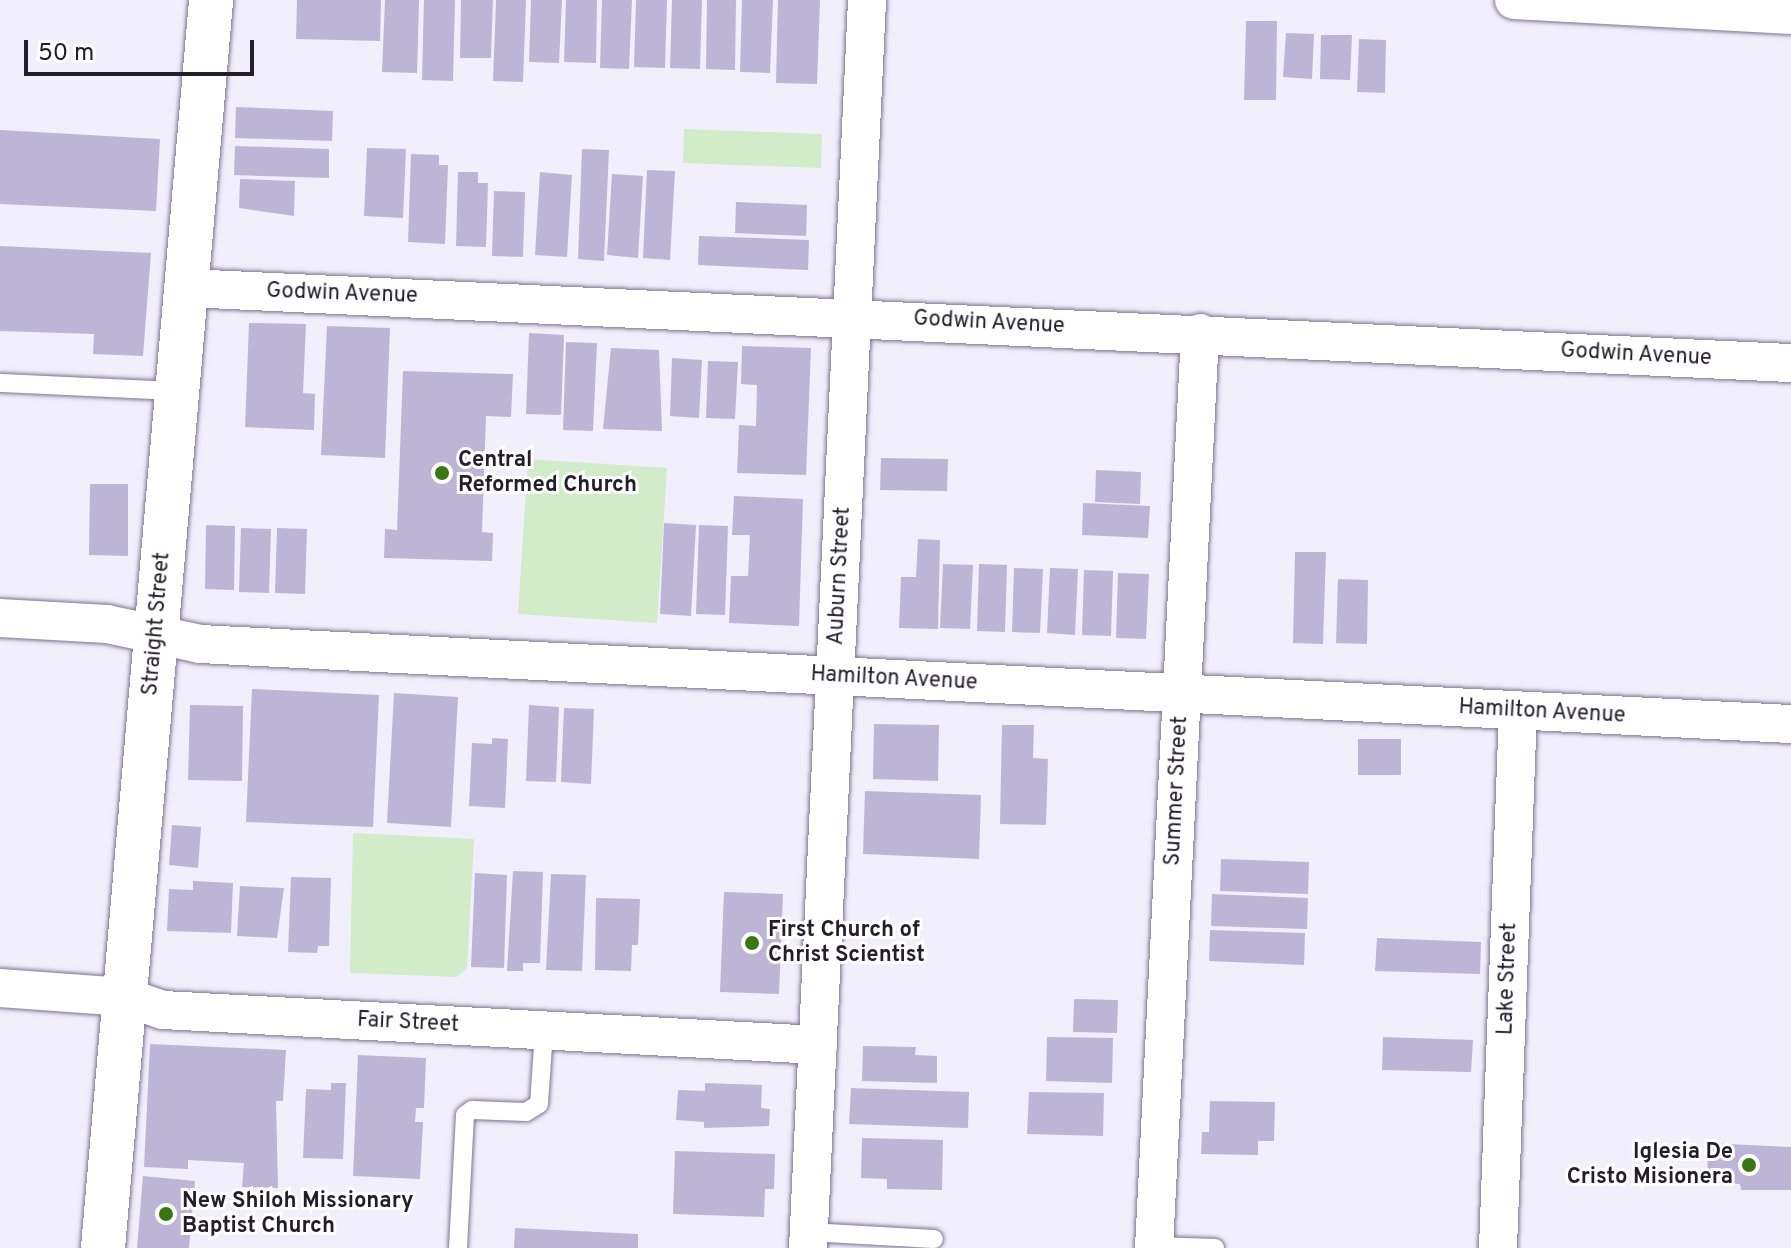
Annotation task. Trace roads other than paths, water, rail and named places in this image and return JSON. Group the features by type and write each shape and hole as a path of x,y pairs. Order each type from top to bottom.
{"main road":[{"name":"Straight Street","path":"103,1248 211,0"}],"street":[{"name":"Auburn Street","path":"809,1240 867,0"},
{"path":"1514,0 1791,15"},
{"name":"Godwin Avenue","path":"187,288 853,316 1791,363"},
{"name":"Summer Street","path":"1154,1247 1200,333"},
{"name":"Hamilton Avenue","path":"0,618 107,624 200,644 1791,724"},
{"name":"Lake Street","path":"1498,1248 1518,711"},
{"name":"Fair Street","path":"0,988 125,997 163,1010 818,1045"}],"lane":[{"path":"0,383 178,391"},
{"path":"458,1248 465,1115 472,1110 526,1112 539,1104 544,1030"},
{"path":"809,1240 934,1239"},
{"path":"1154,1247 1215,1248"}],"place":[{"name":"Central Reformed Church","path":"442,473"},
{"name":"First Church of Christ Scientist","path":"752,943"},
{"name":"Iglesia De Cristo Misionera","path":"1749,1165"},
{"name":"New Shiloh Missionary Baptist Church","path":"166,1214"}]}
